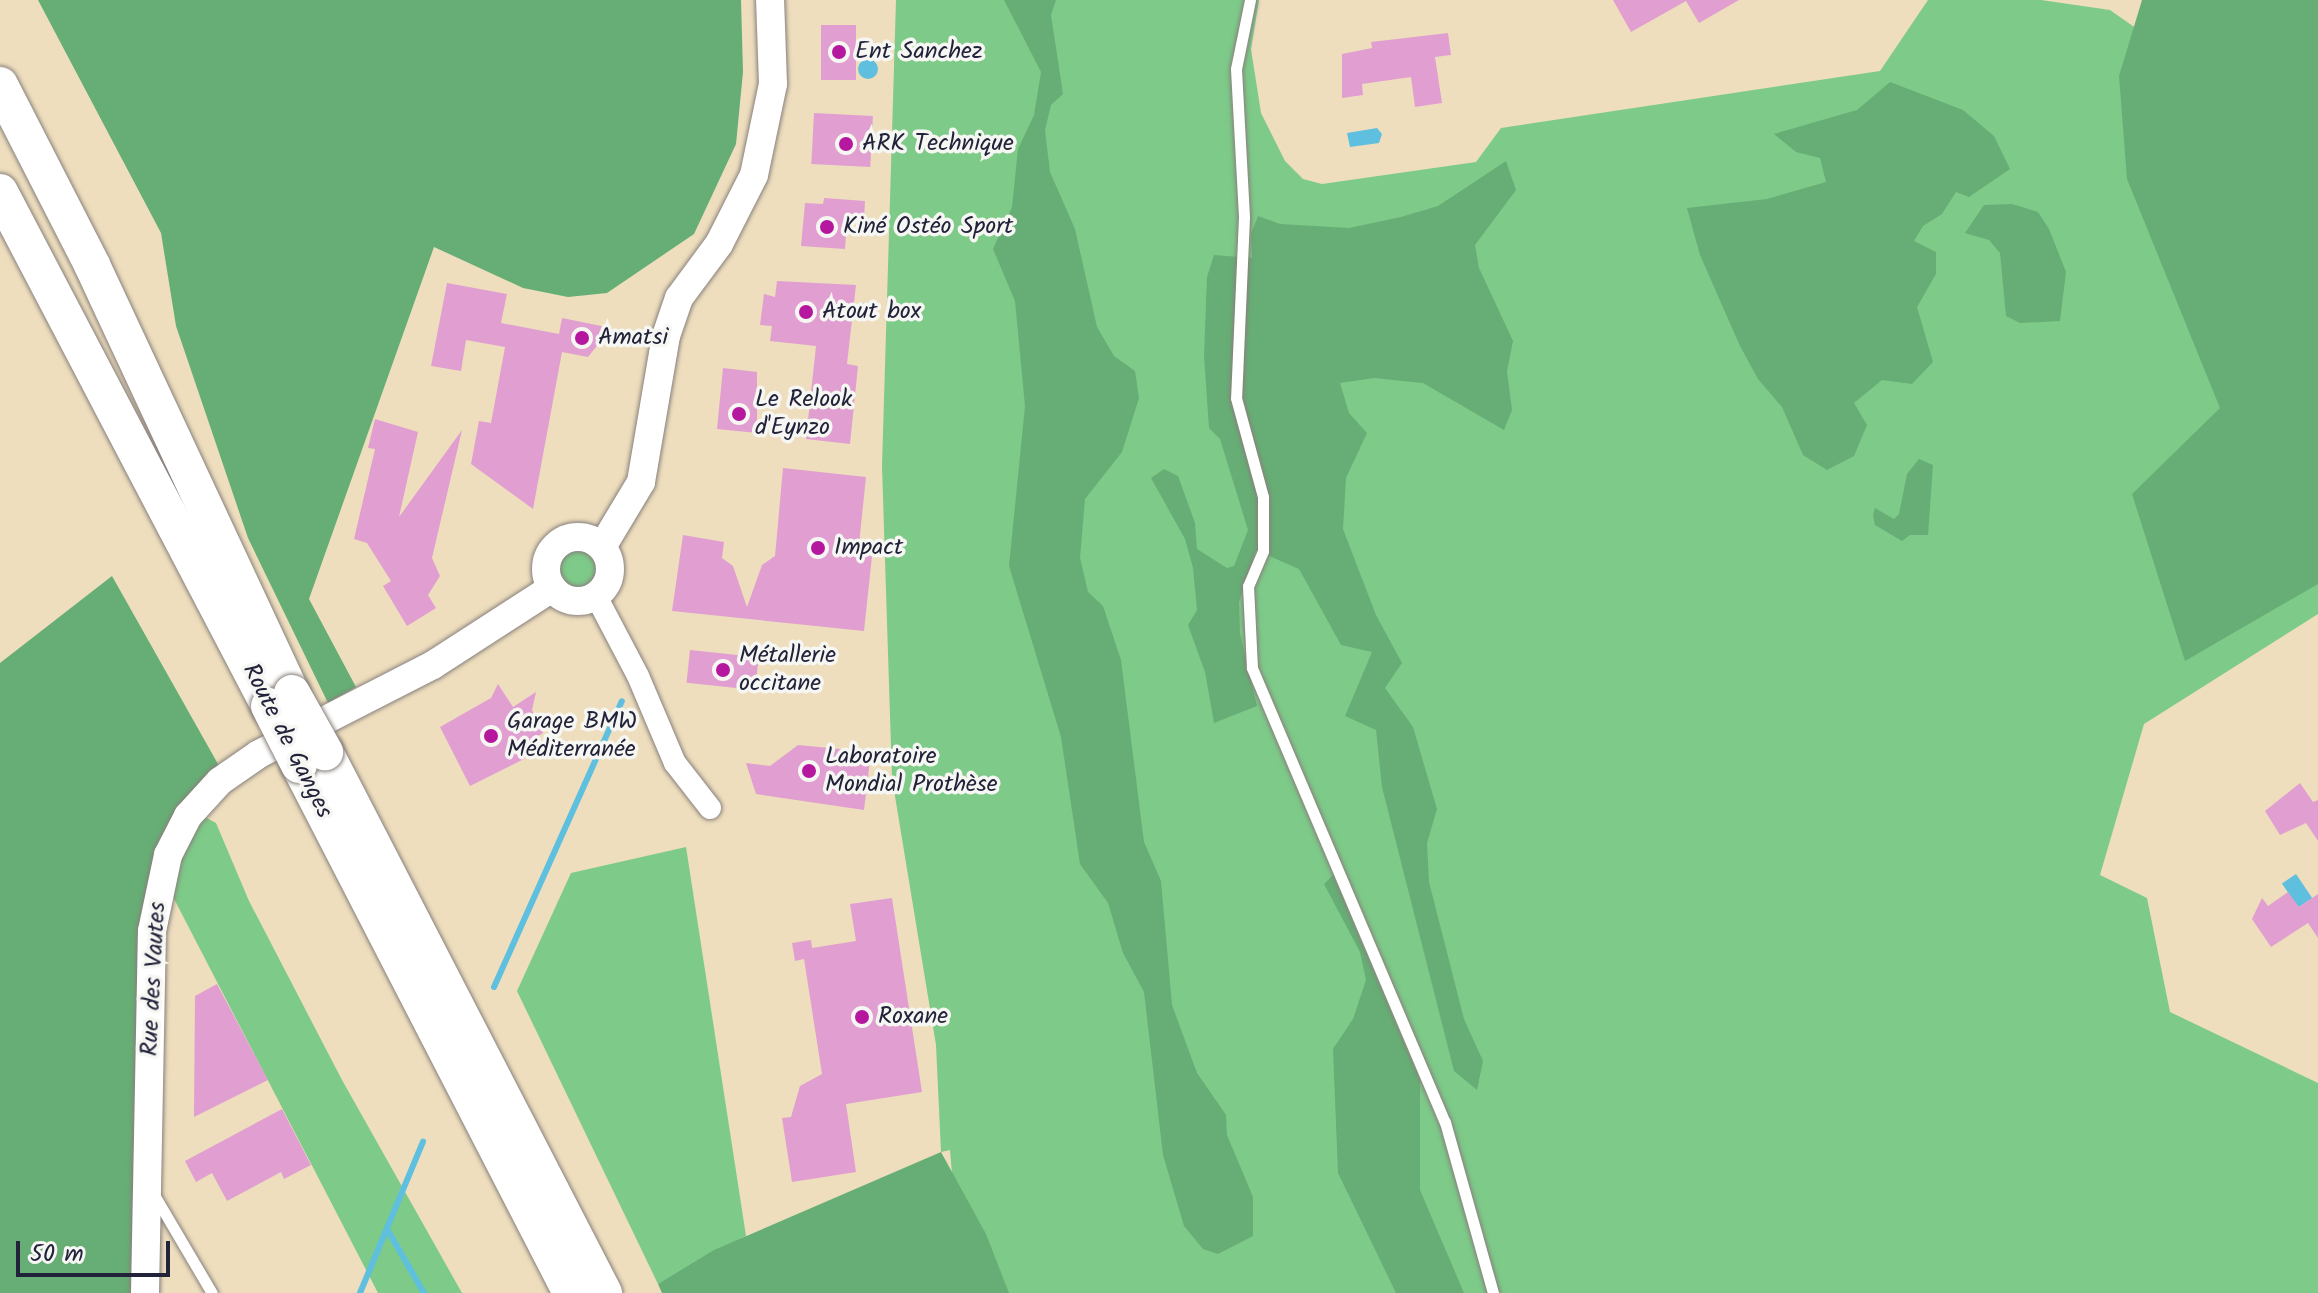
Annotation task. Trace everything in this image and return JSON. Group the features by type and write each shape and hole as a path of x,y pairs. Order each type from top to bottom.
{"main road":[{"path":"0,85 92,265 281,700 312,758"},
{"name":"Route de Ganges","path":"0,192 281,700"},
{"name":"Route de Ganges","path":"312,758 571,1293"},
{"name":"Route de Ganges","path":"312,758 604,1293"}],"street":[{"path":"602,547 580,537 558,544 546,565 552,588 577,601 596,596 609,576 602,547 641,482 666,336 679,298 719,244 754,175 773,84 770,0"},
{"name":"Rue des Vautes","path":"145,1293 152,931 168,855 188,816 220,781 259,754 433,665 552,588"},
{"path":"596,596 638,676 675,763 710,808"}],"lane":[{"path":"1250,0 1236,69 1244,217 1236,398 1263,497 1263,551 1248,586 1252,668 1445,1122 1493,1293"},
{"path":"149,1186 212,1293"}],"green space":[{"path":"38,0 741,0 743,72 736,144 694,234 607,293 568,297 523,288 434,247 309,599 356,687 328,703 248,538 176,326 161,233"},
{"path":"896,0 1259,0 1251,49 1261,113 1285,161 1303,179 1322,184 1476,162 1501,128 1880,71 1928,0 2041,0 2110,10 2318,156 2318,614 2144,724 2100,875 2147,898 2170,1012 2318,1083 2318,1293 962,1293 950,1150 941,1152 936,1045 892,778 882,466"},
{"path":"1004,0 1056,0 1051,15 1063,94 1051,105 1045,130 1050,172 1075,229 1097,327 1114,356 1135,371 1139,398 1122,452 1085,499 1080,558 1088,592 1103,606 1121,660 1144,842 1161,881 1172,1005 1197,1073 1226,1115 1227,1135 1253,1197 1253,1236 1218,1254 1203,1249 1184,1226 1163,1155 1144,992 1123,953 1108,903 1080,864 1061,737 1009,566 1025,406 1015,301 993,249 1012,207 1018,149 1034,115 1041,72"},
{"path":"2142,0 2318,0 2318,584 2185,661 2132,494 2220,408 2127,179 2119,76"},
{"path":"1890,82 1963,110 1994,136 2010,169 1969,197 1956,192 1942,214 1923,226 1914,241 1936,252 1936,274 1917,307 1933,362 1912,384 1882,380 1854,403 1867,425 1854,456 1827,470 1803,455 1782,407 1758,379 1740,346 1700,255 1687,208 1767,199 1826,182 1820,158 1796,152 1774,134 1857,110"},
{"path":"1506,161 1516,190 1475,245 1479,268 1513,341 1507,371 1512,410 1504,430 1423,383 1374,378 1340,383 1349,413 1367,433 1346,478 1343,529 1376,615 1402,663 1385,688 1413,727 1437,809 1427,843 1429,882 1464,1019 1483,1061 1477,1090 1454,1071 1382,787 1376,730 1345,716 1372,652 1341,645 1299,569 1256,550 1239,602 1240,634 1257,706 1214,723 1205,672 1188,625 1197,610 1193,568 1185,539 1151,478 1164,469 1178,476 1195,523 1197,549 1227,568 1234,566 1248,530 1220,439 1209,428 1204,356 1207,277 1214,255 1252,258 1251,234 1258,216 1280,224 1349,228 1401,217 1438,206"},
{"path":"2012,204 2038,212 2049,229 2066,272 2060,321 2020,323 2006,316 2000,253 1989,240 1965,233 1984,205"},
{"path":"1919,459 1933,465 1928,535 1910,535 1902,541 1875,525 1873,515 1875,508 1894,519 1899,514 1907,474"},
{"path":"577,548 592,554 598,569 592,584 577,590 562,584 556,569 562,554"},
{"path":"112,576 218,764 220,781 168,855 145,1293 0,1293 0,663"},
{"path":"203,816 216,823 249,901 342,1080 462,1293 378,1293 171,893 179,857"},
{"path":"686,847 746,1236 658,1284 517,991 571,873"},
{"path":"1333,875 1420,1080 1420,1190 1464,1293 1396,1293 1338,1173 1333,1049 1353,1019 1366,980 1360,952 1324,884"},
{"path":"941,1152 986,1234 1009,1293 662,1293 658,1284 714,1250"}],"water":[{"path":"868,59 875,62 878,69 875,76 868,79 861,76 858,69 861,62"},
{"path":"1377,128 1382,134 1379,143 1350,147 1347,133"},
{"path":"863,303 872,312 863,321 854,312"},
{"path":"2296,874 2312,898 2298,908 2282,884"}],"building":[{"path":"1613,0 1739,0 1699,23 1686,1 1631,32"},
{"name":"Ent Sanchez","path":"821,25 856,25 856,80 821,80"},
{"path":"1448,33 1451,55 1435,57 1442,103 1415,107 1411,77 1362,84 1363,95 1342,98 1342,54 1372,48 1371,42"},
{"name":"ARK Technique","path":"814,113 873,116 870,167 811,164"},
{"name":"Kiné Ostéo Sport","path":"824,198 865,201 864,221 847,220 845,249 801,246 805,203 823,204"},
{"path":"777,281 856,285 847,364 858,366 850,444 806,439 816,346 770,341 772,326 760,325 764,294 775,297"},
{"path":"447,283 507,294 501,323 559,334 562,318 611,328 588,357 562,352 533,509 471,464 479,421 491,423 505,347 466,340 461,371 431,366"},
{"name":"Le Relook d'Eynzo","path":"723,368 757,372 757,433 717,429"},
{"path":"375,419 418,432 399,517 462,430 432,558 440,576 428,595 436,608 407,626 383,586 391,581 367,543 354,539 375,449 368,448"},
{"name":"Impact","path":"783,468 866,477 858,554 872,556 864,631 672,611 683,535 724,542 722,558 733,566 747,607 762,565 775,556"},
{"name":"Métallerie occitane","path":"690,650 759,657 755,690 687,683"},
{"name":"Garage BMW Méditerranée","path":"498,684 513,707 536,692 532,710 543,733 532,740 538,752 470,786 440,727 491,698"},
{"name":"Laboratoire Mondial Prothèse","path":"798,745 871,752 864,810 756,794 746,763 770,766"},
{"path":"2300,783 2313,802 2318,800 2318,841 2306,823 2280,835 2265,811"},
{"path":"2288,892 2299,907 2318,894 2318,938 2308,923 2271,947 2252,919 2262,898 2268,906"},
{"name":"Roxane","path":"892,898 922,1092 846,1104 856,1172 792,1182 782,1118 791,1117 800,1086 822,1074 804,959 795,961 792,943 811,940 812,948 856,941 850,904"},
{"path":"217,984 268,1080 194,1117 195,996"},
{"path":"282,1109 311,1165 284,1179 281,1172 227,1201 212,1173 196,1182 185,1161"}],"waterway":[{"path":"494,987 622,701"},
{"path":"360,1293 423,1142"},
{"path":"387,1229 424,1293"}],"place":[{"name":"Ent Sanchez","path":"839,52"},
{"name":"ARK Technique","path":"846,144"},
{"name":"Kiné Ostéo Sport","path":"827,227"},
{"name":"Atout box","path":"806,312"},
{"name":"Amatsi","path":"582,338"},
{"name":"Le Relook d'Eynzo","path":"739,414"},
{"name":"Impact","path":"818,548"},
{"name":"Métallerie occitane","path":"723,670"},
{"name":"Garage BMW Méditerranée","path":"491,736"},
{"name":"Laboratoire Mondial Prothèse","path":"809,771"},
{"name":"Roxane","path":"862,1017"}]}
